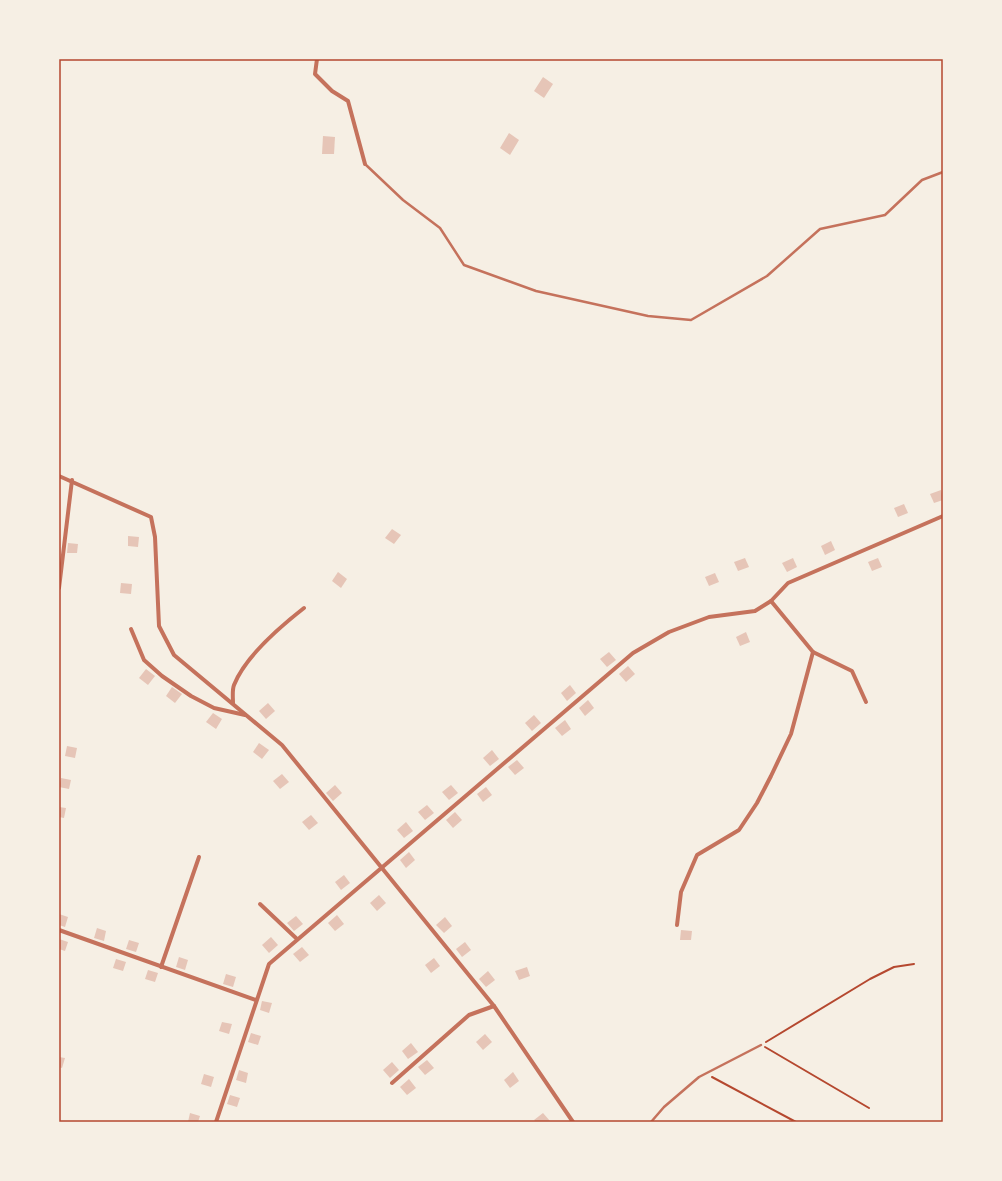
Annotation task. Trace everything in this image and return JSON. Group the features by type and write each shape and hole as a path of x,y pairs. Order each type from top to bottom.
{"street":[{"path":"317,59 315,74 332,91 348,101 365,164"},
{"path":"59,476 72,480 151,517 155,537 159,626 174,654 282,745 494,1006 573,1122"},
{"path":"59,588 72,480"},
{"path":"216,1122 269,964 633,653 669,632 709,617 755,611 771,601 788,583 943,516"},
{"path":"771,601 813,652 852,671 866,702"},
{"path":"233,703 233,686 242,670 278,629 304,608"},
{"path":"131,629 144,660 162,676 191,696 214,708 248,716"},
{"path":"677,925 681,892 697,855 739,830 757,803 771,776 791,734 813,652"},
{"path":"161,967 199,857"},
{"path":"260,904 297,939"},
{"path":"59,930 256,1000"},
{"path":"392,1083 469,1015 494,1006"}],"lane":[{"path":"365,164 403,200 440,228 464,265 536,291 648,316 691,320 767,276 820,229 885,215 922,180 943,172"},
{"path":"650,1122 664,1107 699,1077 761,1045"}],"path":[{"path":"869,1108 761,1045 870,979 894,967 914,964"},
{"path":"706,1074 796,1122"}],"building":[{"path":"543,77 553,84 544,98 534,91"},
{"path":"509,133 519,140 510,155 500,148"},
{"path":"323,136 335,137 334,154 322,154"},
{"path":"941,490 943,500 934,503 930,494"},
{"path":"904,504 908,513 898,517 894,508"},
{"path":"392,529 401,535 394,544 385,538"},
{"path":"128,536 139,537 138,547 128,546"},
{"path":"831,541 835,550 825,555 821,546"},
{"path":"68,543 78,544 77,553 67,553"},
{"path":"745,558 749,567 738,571 734,562"},
{"path":"793,558 797,567 787,572 782,563"},
{"path":"878,558 882,567 872,571 868,562"},
{"path":"338,572 347,579 341,588 332,581"},
{"path":"715,573 719,582 709,586 705,577"},
{"path":"121,583 132,584 131,594 120,593"},
{"path":"746,632 750,642 740,646 736,637"},
{"path":"609,652 616,660 607,667 600,659"},
{"path":"628,666 635,674 626,682 619,674"},
{"path":"146,669 155,676 148,685 139,678"},
{"path":"570,685 576,693 567,701 561,693"},
{"path":"172,687 182,694 175,703 166,696"},
{"path":"588,700 594,708 585,716 579,708"},
{"path":"268,703 275,711 266,719 259,711"},
{"path":"213,713 222,719 216,729 206,722"},
{"path":"534,715 541,723 532,731 525,723"},
{"path":"565,720 571,729 562,736 555,728"},
{"path":"259,743 269,750 262,759 253,752"},
{"path":"67,746 77,748 75,758 65,756"},
{"path":"492,750 499,759 490,766 483,758"},
{"path":"517,760 524,768 515,775 508,767"},
{"path":"282,774 289,782 280,789 273,781"},
{"path":"61,778 71,780 69,789 59,787"},
{"path":"335,785 342,793 333,801 326,793"},
{"path":"451,785 458,793 449,800 442,792"},
{"path":"486,787 492,795 483,802 477,794"},
{"path":"427,805 434,813 425,820 418,812"},
{"path":"59,807 66,808 64,818 59,817"},
{"path":"455,812 462,820 453,828 446,820"},
{"path":"311,815 318,823 309,830 302,822"},
{"path":"406,822 413,831 404,838 397,830"},
{"path":"409,852 415,860 406,868 400,860"},
{"path":"344,875 350,883 341,890 335,882"},
{"path":"379,895 386,903 377,911 370,903"},
{"path":"59,914 68,917 65,927 59,925"},
{"path":"337,915 344,924 335,931 328,923"},
{"path":"296,916 303,924 294,931 287,923"},
{"path":"445,917 452,926 444,933 436,925"},
{"path":"97,928 106,931 104,941 94,938"},
{"path":"681,930 692,931 691,940 680,940"},
{"path":"271,937 278,945 269,953 262,945"},
{"path":"59,939 68,942 65,951 59,949"},
{"path":"129,940 139,943 136,952 126,949"},
{"path":"465,942 471,950 462,957 456,949"},
{"path":"302,947 309,955 300,962 293,954"},
{"path":"179,957 188,960 185,970 176,967"},
{"path":"434,958 440,966 431,973 425,965"},
{"path":"116,959 126,962 123,971 113,968"},
{"path":"527,967 530,976 519,980 515,971"},
{"path":"148,970 158,973 155,982 145,979"},
{"path":"488,971 495,980 486,987 479,979"},
{"path":"226,974 236,977 233,987 223,984"},
{"path":"262,1001 272,1003 269,1013 260,1010"},
{"path":"222,1022 232,1024 229,1034 219,1031"},
{"path":"251,1033 261,1036 258,1045 248,1042"},
{"path":"485,1034 492,1042 483,1050 476,1042"},
{"path":"411,1043 418,1052 408,1059 402,1051"},
{"path":"59,1057 65,1058 62,1068 59,1067"},
{"path":"427,1060 434,1068 425,1075 418,1067"},
{"path":"392,1062 399,1070 390,1078 383,1070"},
{"path":"239,1070 248,1073 246,1083 236,1080"},
{"path":"513,1072 519,1081 510,1088 504,1080"},
{"path":"204,1074 214,1077 211,1087 201,1084"},
{"path":"409,1079 416,1088 407,1095 400,1087"},
{"path":"230,1095 240,1098 237,1107 227,1104"},
{"path":"190,1113 200,1116 198,1122 188,1122"},
{"path":"543,1113 550,1121 536,1122 534,1120"}]}
